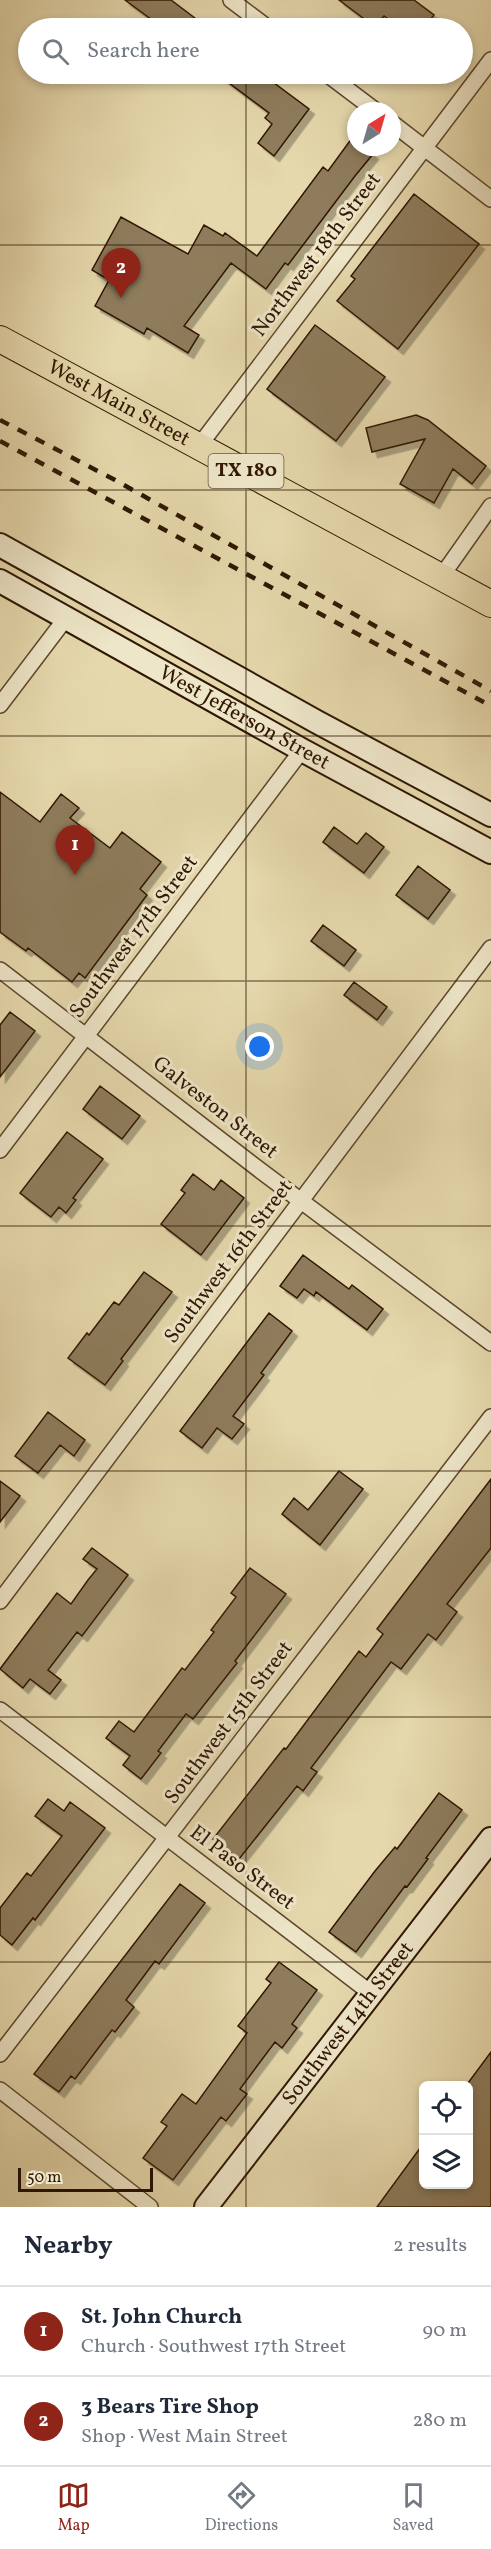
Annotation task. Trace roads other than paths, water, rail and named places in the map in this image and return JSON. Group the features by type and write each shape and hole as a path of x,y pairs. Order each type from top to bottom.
{"main road":[{"name":"West Main Street","path":"0,339 491,604"},
{"name":"West Jefferson Street","path":"0,545 317,722 491,815"},
{"name":"West Jefferson Street","path":"0,581 302,750 491,852"},
{"name":"Southwest 14th Street","path":"206,2207 491,1839"}],"street":[{"path":"231,0 255,18"},
{"name":"Northwest 18th Street","path":"199,446 491,60"},
{"path":"340,84 364,102"},
{"path":"401,130 491,199"},
{"path":"441,577 491,506"},
{"path":"0,705 66,618"},
{"name":"Southwest 17th Street","path":"0,1150 302,750"},
{"name":"Southwest 16th Street","path":"0,1601 491,948"},
{"name":"Galveston Street","path":"0,970 491,1343"},
{"name":"Southwest 15th Street","path":"0,2054 491,1417"},
{"name":"El Paso Street","path":"0,1710 372,1994"},
{"path":"0,2090 150,2207"}],"railway":[{"path":"0,420 115,480 491,691"},
{"path":"0,441 491,706"}],"place":[{"name":"3 Bears Tire Shop","path":"121,298"},
{"name":"St. John Church","path":"75,875"}]}
